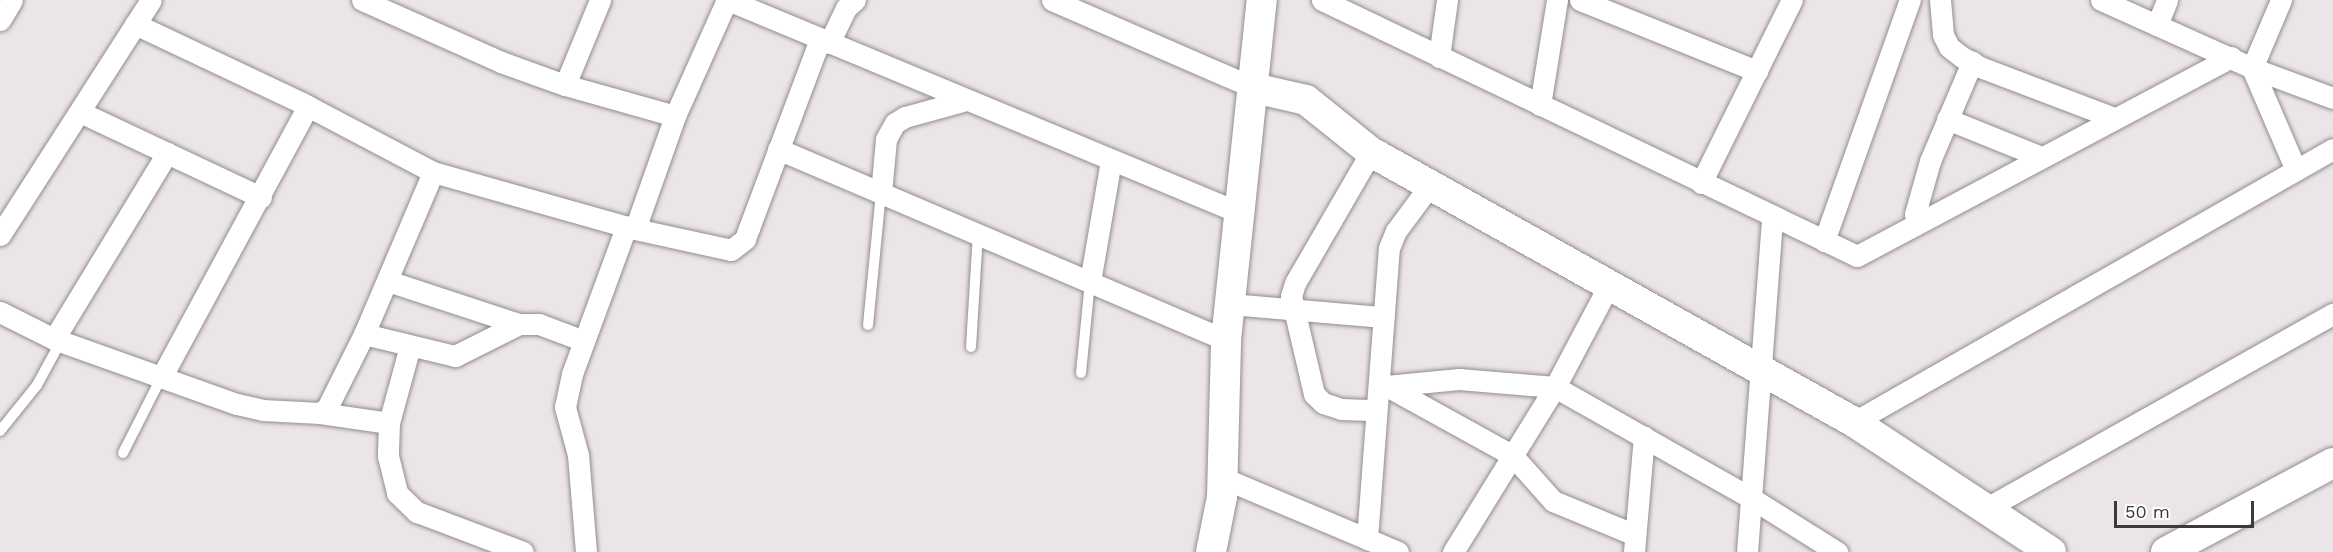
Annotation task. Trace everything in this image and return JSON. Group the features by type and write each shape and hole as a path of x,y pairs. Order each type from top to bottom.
{"street":[{"path":"0,20 12,0"},
{"path":"0,235 151,0"},
{"path":"362,0 501,62 565,85 675,116"},
{"path":"565,85 600,0"},
{"path":"586,552 578,455 565,407 584,341 675,116 727,0 1240,213"},
{"path":"135,24 308,106 433,172 631,228 716,249 738,247 749,228 778,149 824,41 846,8 855,0"},
{"path":"1052,0 1254,88 1306,100 1371,152 1854,422 2051,552"},
{"path":"1211,552 1222,478 1226,340 1262,0"},
{"path":"1322,0 1701,183 1861,256 1917,223 2231,57"},
{"path":"1439,57 1447,0"},
{"path":"1540,105 1557,0"},
{"path":"1580,0 1757,71"},
{"path":"1701,183 1792,0"},
{"path":"1824,241 1910,0"},
{"path":"1940,0 1942,35 1949,47 1972,62 2114,118"},
{"path":"2101,0 2252,68 2333,98"},
{"path":"2157,25 2167,0"},
{"path":"2281,0 2252,68 2296,170"},
{"path":"1917,223 1918,202 1947,119 1972,62"},
{"path":"881,193 886,139 895,123 905,117 966,100"},
{"path":"162,376 261,197 308,106"},
{"path":"80,112 261,197"},
{"path":"1947,119 2041,157"},
{"path":"778,149 1226,340"},
{"path":"1854,422 2333,149"},
{"path":"1371,152 1294,283 1292,309 1314,394 1323,403 1341,409 1376,410"},
{"path":"57,340 167,153"},
{"path":"1090,282 1111,160"},
{"path":"320,413 327,408 364,334 433,172"},
{"path":"1367,539 1376,410 1383,384 1383,317 1389,248 1396,231 1430,185"},
{"path":"1747,552 1772,216"},
{"path":"388,281 519,324 539,324 584,341"},
{"path":"1453,552 1556,387 1609,285"},
{"path":"1230,304 1383,317"},
{"path":"0,312 57,340 246,406 389,423"},
{"path":"1985,509 2333,314"},
{"path":"364,334 455,356 519,324"},
{"path":"410,346 389,423 392,478 406,503 417,512 523,552"},
{"path":"1383,384 1458,379 1556,387 1751,498 1837,552"},
{"path":"1383,384 1512,455 1553,501 1634,544 1644,436"},
{"path":"2166,552 2333,463"},
{"path":"1222,478 1398,552"}],"lane":[{"path":"868,325 881,193"},
{"path":"971,347 978,234"},
{"path":"1081,373 1090,282"},
{"path":"0,431 41,380 57,340"},
{"path":"123,453 162,376"}]}
